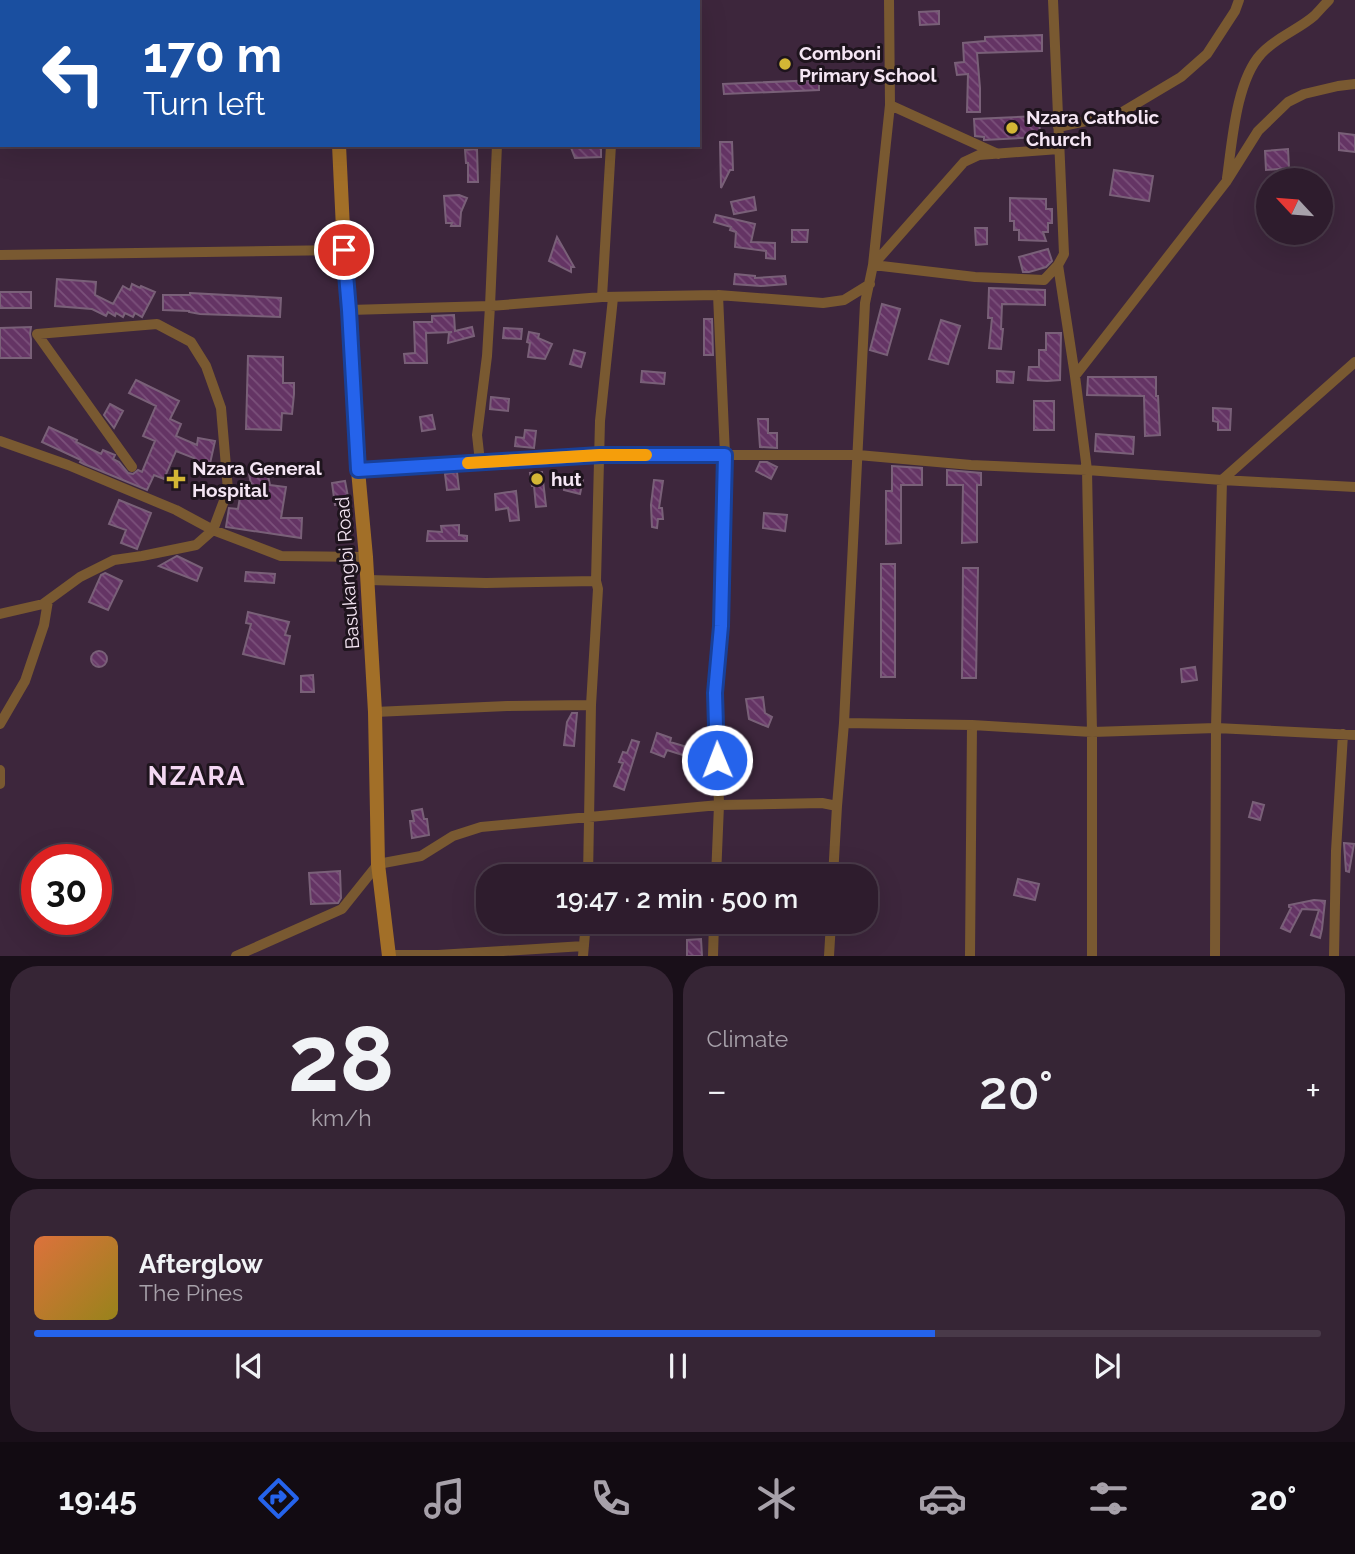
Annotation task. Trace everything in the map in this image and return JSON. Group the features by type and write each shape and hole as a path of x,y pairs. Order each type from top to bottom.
{"street":[{"path":"834,864 844,723 865,303 873,265 890,105 889,0"},
{"path":"873,265 975,277 1044,280 1058,265 1064,254 1053,0"},
{"path":"1058,127 1119,114 1181,77 1207,54 1235,11 1239,0"},
{"path":"1226,182 1237,110 1248,76 1259,55 1276,40 1313,17 1329,0"},
{"path":"1075,376 1226,182 1258,131 1288,102 1304,94 1355,85"},
{"path":"890,105 999,154"},
{"name":"Basukangbi Road","path":"339,147 358,470 376,712 377,864 389,955"},
{"path":"480,462 477,435 487,356 497,147"},
{"path":"588,864 591,705 598,589 600,421 611,147"},
{"path":"873,265 964,162 979,155 1059,149"},
{"path":"0,255 344,250"},
{"path":"1058,265 1087,470 1092,732 1092,956"},
{"path":"349,310 718,295 823,303 844,300 870,284"},
{"path":"717,864 719,805 715,693 721,626 725,455 718,295"},
{"path":"0,614 43,604 80,577 114,560 196,545 213,530 228,490 222,408 206,366 191,342 157,324 37,334 132,467"},
{"path":"1215,956 1216,728 1222,480 1355,362"},
{"path":"0,441 68,465 164,505 213,530 281,556 366,557"},
{"path":"358,470 600,455 858,455 971,466 1087,470 1355,487"},
{"path":"368,580 486,583 596,581"},
{"path":"0,724 25,681 44,625 48,601"},
{"path":"376,712 591,705"},
{"path":"844,723 972,725 1092,732 1216,728 1355,735"},
{"path":"970,956 972,725"},
{"path":"1334,956 1336,851 1343,734"},
{"path":"0,770 0,784"},
{"path":"236,956 342,909 377,864 421,856 453,836 481,827 719,805 822,803 836,806"},
{"path":"713,956 714,934"},
{"path":"829,956 830,934"},
{"path":"389,955 584,951"}],"building":[{"path":"939,11 939,24 920,25 919,12"},
{"path":"1042,35 1042,51 977,53 980,112 967,112 968,74 957,75 955,63 964,62 963,43 985,41 985,37"},
{"path":"819,80 819,90 724,94 723,84"},
{"name":"Nzara Catholic Church","path":"1039,116 1040,137 984,140 984,137 975,136 974,119"},
{"path":"1339,133 1355,135 1355,152 1339,150"},
{"path":"720,142 732,142 733,170 730,170 721,188"},
{"path":"571,147 601,147 601,157 575,158"},
{"path":"477,149 478,182 468,182 465,150"},
{"path":"1288,149 1289,168 1266,168 1265,151"},
{"path":"1114,170 1153,176 1149,201 1110,195"},
{"path":"459,195 467,198 461,212 460,226 451,226 452,223 446,223 444,196"},
{"path":"754,197 756,210 734,214 731,202"},
{"path":"1010,198 1046,199 1046,209 1052,209 1052,223 1048,223 1048,232 1043,232 1046,241 1019,240 1019,230 1014,230 1014,221 1010,221"},
{"path":"716,215 755,224 751,242 775,243 775,259 766,258 766,251 735,247 736,232 730,230 731,227 714,222"},
{"path":"975,228 987,228 987,244 976,245"},
{"path":"792,230 808,230 807,242 792,242"},
{"path":"557,237 574,267 571,267 571,272 549,261"},
{"path":"1048,249 1052,261 1046,267 1023,272 1019,257"},
{"path":"735,274 755,278 785,276 786,284 734,284"},
{"path":"57,279 96,282 95,295 113,304 123,286 130,290 132,284 155,292 142,317 135,313 133,317 125,313 123,317 116,313 115,316 108,312 106,316 92,309 55,306"},
{"path":"989,288 1045,290 1045,305 1002,304 1001,349 989,348 992,318 988,318"},
{"path":"0,292 31,292 31,308 0,308"},
{"path":"190,293 281,298 280,317 163,310 163,295"},
{"path":"882,304 900,309 887,355 870,350"},
{"path":"454,315 455,331 472,327 474,336 448,343 449,333 452,332 426,333 427,363 405,363 404,354 415,353 414,322 432,322 432,316"},
{"path":"704,319 712,319 713,355 704,355"},
{"path":"941,320 960,326 948,364 929,359"},
{"path":"31,327 31,358 0,358 0,328"},
{"path":"504,328 522,329 521,339 503,338"},
{"path":"529,332 539,334 538,338 552,344 545,359 528,357"},
{"path":"1046,333 1061,333 1060,380 1028,380 1029,367 1039,367 1039,350 1046,350"},
{"path":"574,350 585,353 581,367 570,364"},
{"path":"248,356 283,357 283,383 294,383 294,394 292,414 282,413 281,430 246,429"},
{"path":"642,371 665,373 664,384 641,382"},
{"path":"997,371 1014,372 1013,383 997,382"},
{"path":"1088,377 1156,377 1160,435 1145,436 1144,396 1087,395"},
{"path":"136,380 179,401 170,419 181,424 176,436 197,445 198,438 215,441 209,468 192,465 194,458 176,451 164,479 154,475 147,490 84,464 81,460 42,442 49,427 101,454 103,450 115,455 113,459 128,473 133,474 138,470 142,472 155,441 143,436 156,406 129,393"},
{"path":"491,397 509,399 508,411 490,409"},
{"path":"1034,401 1054,401 1054,430 1034,430"},
{"path":"110,404 123,411 114,428 104,415"},
{"path":"1213,408 1231,409 1230,430 1218,430 1218,422 1213,421"},
{"path":"432,415 435,429 422,431 420,417"},
{"path":"758,419 768,419 768,433 777,433 777,448 760,447"},
{"path":"525,430 536,431 534,448 515,446 516,437 524,438"},
{"path":"1096,434 1134,437 1133,454 1095,451"},
{"path":"760,462 777,467 771,479 756,471"},
{"path":"892,466 922,468 922,485 901,485 901,543 886,544 886,491 892,491"},
{"path":"947,470 981,473 981,485 977,485 977,542 962,543 963,485 947,485"},
{"path":"267,471 270,485 286,487 281,518 302,518 301,538 226,527 229,508 238,509 241,491 253,493 249,474"},
{"path":"457,472 459,489 447,490 445,474"},
{"path":"542,472 546,506 536,507 530,473"},
{"path":"566,477 583,480 580,494 564,490"},
{"path":"654,480 663,481 659,508 662,508 663,519 658,519 657,528 652,527"},
{"path":"345,481 347,504 335,505 332,483"},
{"path":"516,491 519,520 510,521 508,508 496,510 495,494"},
{"path":"119,500 151,513 137,549 121,543 126,530 109,524"},
{"path":"764,513 787,515 785,531 763,528"},
{"path":"459,525 459,535 467,536 467,541 427,541 428,531 442,532 441,526"},
{"path":"177,556 202,568 197,581 159,566"},
{"path":"881,564 895,564 895,677 881,677"},
{"path":"963,568 978,568 976,678 962,678"},
{"path":"246,572 275,574 274,583 245,581"},
{"path":"105,573 122,581 108,610 89,602 101,575"},
{"path":"248,612 289,622 285,635 290,636 284,664 243,654 251,624 246,623"},
{"path":"96,651 102,651 107,659 105,665 96,667 91,662 91,656"},
{"path":"1195,667 1197,680 1182,682 1181,669"},
{"path":"313,675 314,692 301,692 301,676"},
{"path":"763,697 765,713 772,717 768,727 749,719 746,699"},
{"path":"572,713 577,713 574,746 564,745 567,722"},
{"path":"657,733 671,738 670,742 694,749 692,758 667,750 664,757 651,752"},
{"path":"632,740 639,742 624,790 614,786 623,763 619,762 623,752 627,753"},
{"path":"1253,802 1264,805 1260,820 1249,817"},
{"path":"422,809 424,819 427,819 429,835 412,838 412,811"},
{"path":"1344,843 1354,844 1349,872 1346,871"},
{"path":"340,871 341,898 338,903 311,904 309,873"},
{"path":"1018,879 1039,884 1035,900 1014,895"},
{"path":"1314,900 1325,901 1320,938 1311,935 1319,910 1302,909 1290,932 1281,928 1291,908 1289,905"},
{"path":"701,939 702,956 687,956 687,940"}],"slow traffic":[{"path":"468,463 646,455"}],"place":[{"name":"Comboni Primary School","path":"785,64"},
{"name":"Nzara Catholic Church","path":"1012,128"},
{"name":"Nzara General Hospital","path":"176,479"},
{"name":"hut","path":"537,479"}],"district":[{"name":"NZARA","path":"197,776"}],"route":[{"path":"344,250 358,470 600,455 725,455 721,626 715,693 717,760"}]}
